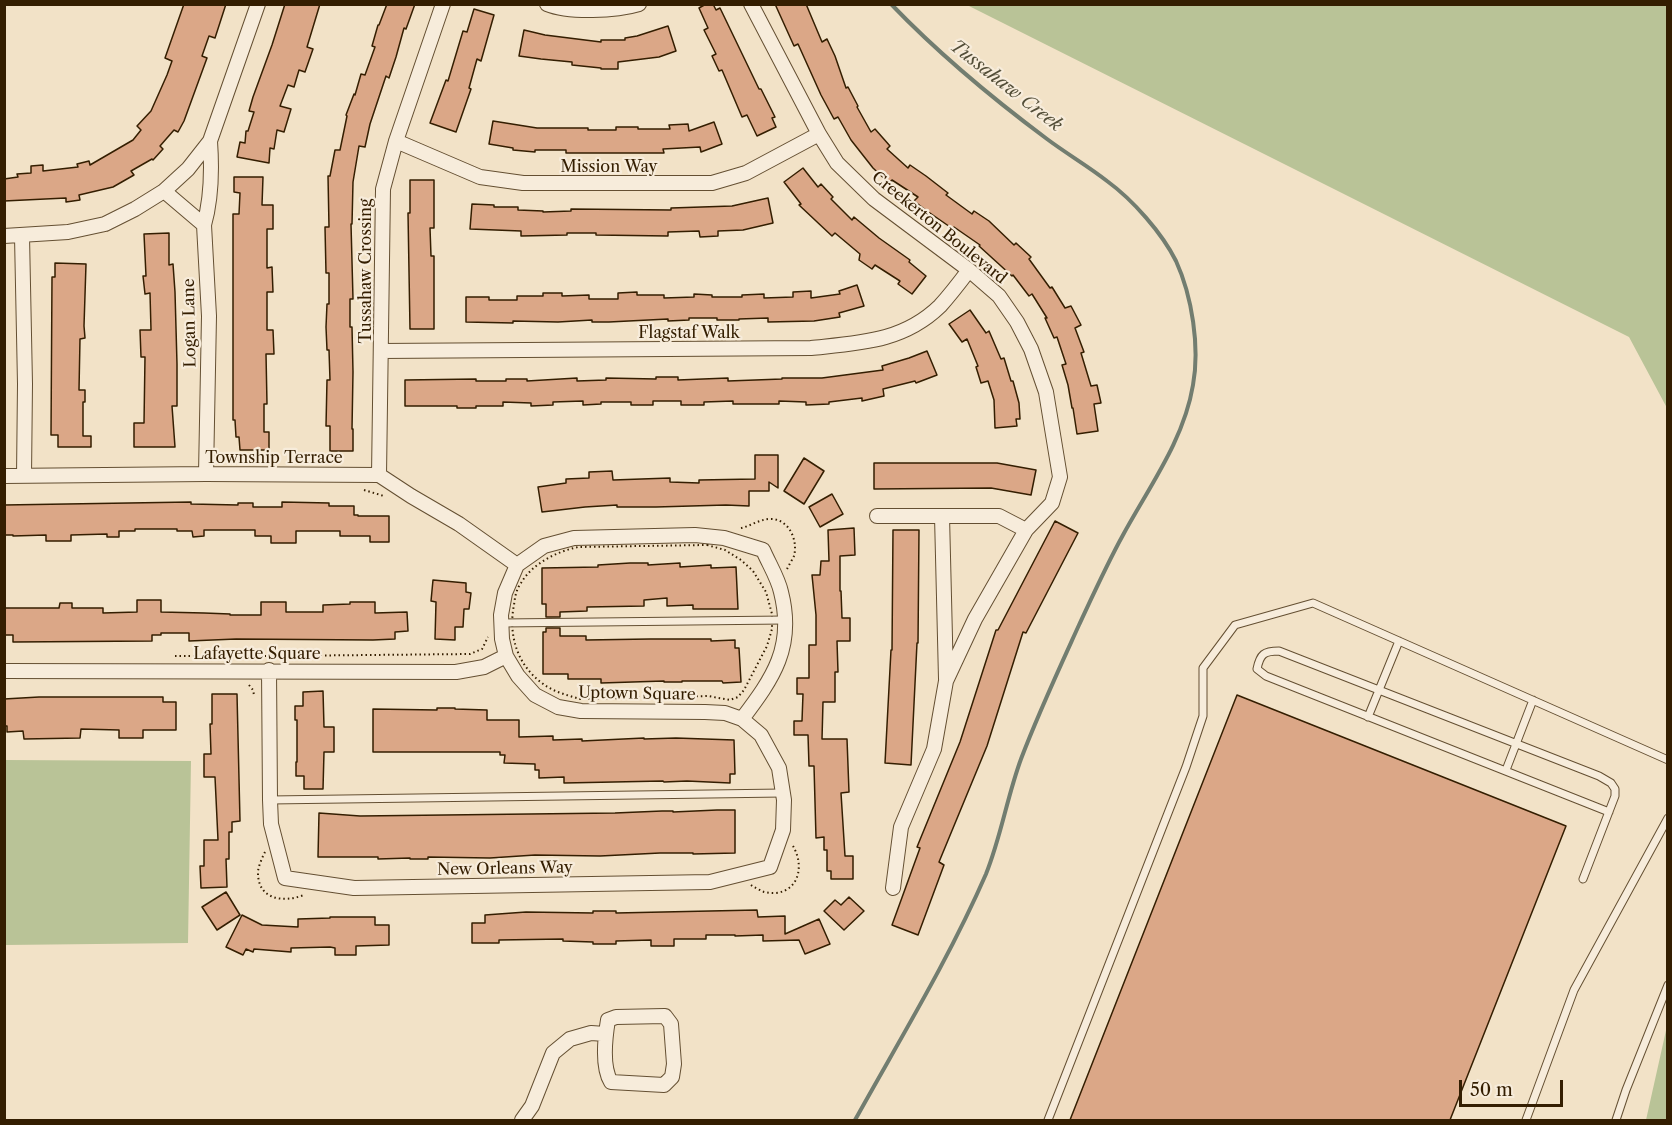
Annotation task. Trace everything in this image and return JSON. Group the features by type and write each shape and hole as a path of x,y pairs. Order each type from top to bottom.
{"street":[{"path":"4,236 68,232 105,224 135,209 164,190 188,169 210,141 258,4"},
{"name":"Tussahaw Crossing","path":"380,475 383,189 396,141 443,4"},
{"path":"547,4 583,9 608,9 639,4"},
{"name":"Creekerton Boulevard","path":"751,4 819,134 837,163 873,199 969,270 999,296 1017,322 1031,349 1046,393 1060,477 1052,503 1026,530 975,620 946,681 934,749 901,828 893,888"},
{"name":"Mission Way","path":"396,141 480,177 523,183 712,183 746,173 819,134"},
{"name":"Logan Lane","path":"206,474 208,316 204,225 209,208 210,141"},
{"path":"164,190 204,225"},
{"path":"22,236 26,384 24,476"},
{"name":"Flagstaf Walk","path":"381,351 811,348 870,342 914,325 939,306 969,270"},
{"path":"380,475 459,524 517,565 544,546 574,538 695,535 724,538 763,550 781,591 786,632 781,656 766,687 742,719"},
{"name":"Township Terrace","path":"4,476 380,475"},
{"path":"877,516 999,516 1026,530"},
{"path":"942,516 946,681"},
{"name":"Uptown Square","path":"517,565 505,593 501,615 502,639 506,656 518,676 535,695 558,707 581,711 705,712 725,713 742,719"},
{"name":"Lafayette Square","path":"4,671 456,672 484,667 506,656"},
{"name":"New Orleans Way","path":"270,670 271,824 285,878 354,888 710,882 770,867 783,830 784,800 779,768 761,735 742,719"},
{"path":"665,1016 671,1024 674,1064 672,1077 664,1085 611,1082 606,1074 605,1034 608,1020 616,1017 665,1016"},
{"path":"522,1120 532,1106 553,1053 570,1040 591,1033 605,1034"}],"lane":[{"path":"1048,1120 1186,767 1203,716 1203,668 1235,625 1313,603 1668,760"},
{"path":"502,623 785,620"},
{"path":"1368,717 1399,641"},
{"path":"1583,879 1609,812 1615,796 1615,789 1611,783 1599,776 1280,651 1270,651 1262,655 1257,669 1266,676 1609,812"},
{"path":"1506,770 1533,700"},
{"path":"270,800 783,793"},
{"path":"1526,1120 1574,990 1668,818"},
{"path":"1616,1120 1668,986"}],"path":[{"path":"739,529 760,521 774,519 786,526 791,531 795,543 794,556 787,569"},
{"path":"176,656 470,654 482,650 488,636"},
{"path":"247,683 253,690 255,698"},
{"path":"750,885 766,892 783,892 793,884 799,875 800,865 791,842"},
{"path":"266,850 258,872 260,884 266,894 276,899 293,900 308,894"}],"green space":[{"path":"967,5 1667,5 1667,408 1629,337"},
{"path":"5,760 191,761 188,943 5,945"},
{"path":"1667,1026 1667,1120 1646,1120"}],"building":[{"path":"184,4 226,4 215,38 209,36 202,56 207,58 184,121 178,132 174,130 160,146 163,149 153,160 131,171 134,175 113,187 79,195 80,200 66,202 66,198 4,201 4,179 18,177 17,174 31,173 31,166 43,165 43,171 78,167 77,164 89,161 90,165 133,140 141,130 137,126 151,111 167,75 172,61 165,58"},
{"path":"285,4 320,4 307,47 313,49 305,72 299,70 294,87 288,85 280,106 291,109 284,132 277,130 274,149 270,148 269,163 237,157 240,142 245,143 246,131 248,131 254,112 249,111 253,97"},
{"path":"387,4 415,4 406,29 404,28 389,78 386,76 365,147 359,146 353,182 351,224 353,299 350,299 350,327 352,327 353,451 330,451 330,426 326,426 327,380 330,380 326,327 329,273 326,273 325,227 329,227 328,176 330,176 335,150 340,150 346,115 361,74 365,75 375,47 372,46 378,25"},
{"path":"706,4 713,4 716,10 720,8 775,117 772,118 776,127 757,136 747,115 742,117 722,70 719,71 712,56 716,54 704,30 708,28 699,8"},
{"path":"775,4 806,4 822,42 827,39 846,88 848,87 871,132 875,129 890,146 887,149 908,168 910,165 926,176 948,193 946,195 972,214 974,211 989,221 1014,245 1016,243 1031,257 1029,259 1050,288 1052,287 1065,308 1071,306 1081,325 1075,328 1084,352 1081,353 1091,386 1097,385 1101,403 1094,404 1098,431 1077,434 1062,365 1066,364 1057,337 1054,338 1045,318 1047,318 1032,294 1029,296 1013,275 980,245 927,211 914,201 918,197 892,180 889,183 873,168 851,140 838,117 834,119 798,44 794,46"},
{"path":"474,9 494,15 481,61 477,59 469,88 471,89 456,132 430,123 446,80 448,81 463,31 467,32"},
{"path":"668,26 676,51 659,57 618,62 618,69 601,69 572,65 572,62 519,56 524,30 601,42 601,40 625,40 625,38"},
{"path":"493,121 537,128 588,128 588,130 616,130 616,127 670,129 669,125 688,124 689,131 714,122 722,144 701,152 700,147 663,149 664,153 566,153 566,150 535,150 535,152 513,150 513,148 489,144"},
{"path":"803,168 818,187 821,184 833,197 831,199 852,220 854,217 910,260 909,262 926,276 912,294 898,284 900,281 875,265 872,269 859,260 860,254 835,233 832,236 799,205 801,204 784,182"},
{"path":"234,177 263,177 262,205 273,205 273,229 267,229 267,268 272,267 273,292 267,292 267,330 273,330 274,354 266,354 267,404 264,404 264,432 269,432 269,450 240,450 239,437 236,437 235,420 233,420 233,214 239,214 240,193 234,192"},
{"path":"410,180 434,180 434,228 430,228 431,256 434,256 434,329 410,329 408,213 410,213"},
{"path":"768,198 773,223 743,230 718,231 718,236 700,237 699,231 668,232 668,236 567,233 567,235 521,236 521,231 470,229 472,204 518,207 518,210 543,212 571,211 571,209 671,210 671,208 732,206"},
{"path":"169,233 169,265 173,264 175,292 177,406 172,406 175,447 134,447 134,423 144,423 145,357 141,357 140,330 151,330 150,293 145,294 143,276 146,276 144,234"},
{"path":"55,263 86,264 85,338 80,339 79,390 85,390 83,436 91,436 91,447 58,447 58,435 51,435 52,277 55,277"},
{"path":"857,285 864,306 839,313 840,317 814,321 768,322 768,318 717,320 717,318 689,318 689,320 668,321 668,319 609,322 592,322 592,320 466,322 466,297 517,300 517,296 562,293 562,296 589,295 589,299 618,299 618,293 637,292 637,295 664,295 664,298 694,297 694,294 712,295 712,297 742,297 742,295 764,294 764,298 793,297 793,292 811,291 811,298 840,294 839,291"},
{"path":"970,310 986,333 989,331 1001,359 1004,358 1019,403 1020,419 1016,419 1017,426 995,428 994,400 988,381 981,383 976,367 978,366 967,339 962,342 949,324"},
{"path":"927,351 937,375 916,383 915,381 883,389 884,396 862,401 862,398 829,402 829,404 806,405 806,402 779,401 779,404 733,404 733,401 681,405 681,401 653,401 653,405 601,402 601,404 583,405 583,401 553,402 553,405 531,406 531,403 503,402 503,406 476,406 476,408 405,406 405,380 506,381 506,379 527,379 527,381 577,378 577,381 606,380 606,378 678,377 678,380 728,378 728,381 822,378 883,370 882,366"},
{"path":"755,455 778,455 778,488 769,482 769,491 749,491 749,506 617,507 617,505 542,512 538,487 566,483 566,479 589,478 589,472 612,471 613,480 670,478 670,482 699,483 699,480 755,479"},
{"path":"804,458 824,471 804,504 784,491"},
{"path":"874,463 997,463 1036,470 1031,495 991,488 874,489"},
{"path":"832,494 843,514 820,527 809,507"},
{"path":"191,502 191,504 238,505 238,503 253,503 253,507 282,507 282,502 354,506 354,515 389,516 389,542 370,542 370,536 340,536 340,531 296,531 296,543 271,543 271,536 255,536 255,530 204,530 204,536 193,537 192,531 135,529 135,531 119,531 119,537 107,537 107,534 71,535 71,541 46,541 46,535 4,535 4,505"},
{"path":"1055,521 1078,533 1026,633 1023,632 987,746 939,862 944,865 918,935 892,925 920,848 917,847 960,742 996,630"},
{"path":"854,528 855,555 840,556 842,618 850,618 850,641 837,641 838,672 835,672 835,702 823,702 822,739 847,739 849,792 841,793 845,856 853,856 853,879 831,879 831,871 827,871 827,850 824,850 824,837 816,838 814,766 809,766 808,735 794,735 794,721 802,721 803,694 797,694 797,678 809,678 809,645 816,645 812,575 820,575 821,561 829,561 828,530"},
{"path":"893,530 919,530 918,643 911,765 885,763 892,650"},
{"path":"648,563 648,565 680,563 680,567 711,565 711,568 736,567 738,609 693,609 693,605 667,606 667,598 644,600 644,606 587,607 587,611 560,612 560,617 546,617 546,604 542,604 542,568 598,567 598,565"},
{"path":"433,580 466,583 466,592 471,593 469,609 464,609 463,627 455,627 455,640 435,639 436,602 431,601"},
{"path":"137,600 161,600 161,612 230,615 261,615 261,602 286,602 286,612 323,612 323,605 375,602 375,613 407,612 408,631 395,632 395,639 373,640 189,641 189,633 161,633 161,635 152,635 152,641 13,642 13,635 4,635 4,608 59,608 60,603 72,603 72,608 103,608 103,613 137,612"},
{"path":"546,628 560,628 560,636 586,636 586,640 735,640 735,648 739,648 741,682 601,683 601,679 568,679 568,674 543,674 543,632 546,632"},
{"path":"323,691 324,727 334,727 334,752 324,752 323,789 304,789 304,776 296,776 295,706 303,706 303,692"},
{"path":"212,694 237,694 240,821 232,822 232,832 229,832 229,859 226,859 227,887 201,888 200,866 204,866 204,840 218,840 215,777 204,777 204,754 211,754"},
{"path":"1237,695 1566,826 1450,1120 1070,1120"},
{"path":"163,697 163,702 176,702 176,730 143,730 143,738 119,738 119,730 81,729 80,738 24,739 23,731 7,732 7,726 4,726 4,699"},
{"path":"437,708 487,710 487,720 519,720 519,737 553,736 553,740 582,739 582,741 644,738 734,740 735,774 730,774 730,783 663,781 564,783 564,777 539,778 539,770 535,770 535,764 504,763 505,755 500,755 500,752 373,752 373,709 437,710"},
{"path":"735,810 735,853 535,855 490,858 428,857 428,859 318,857 319,813 360,816"},
{"path":"226,892 240,915 217,930 202,907"},
{"path":"849,897 864,911 844,930 824,911 835,900 841,905"},
{"path":"757,910 758,917 785,916 785,934 819,919 830,944 805,954 799,940 763,941 763,935 706,935 706,939 674,939 674,946 651,946 651,940 616,941 616,944 593,944 593,942 563,941 563,939 499,940 499,943 472,943 472,923 485,923 485,915 526,912"},
{"path":"242,915 262,925 298,927 298,919 375,917 375,925 389,925 389,945 356,946 356,955 335,955 335,948 330,947 291,948 291,952 254,949 253,952 246,949 243,955 226,947"}],"waterway":[{"name":"Tussahaw Creek","path":"855,1120 972,906 996,846 1021,759 1034,725 1106,568 1164,463 1182,425 1193,385 1196,355 1193,322 1182,275 1170,250 1146,218 1117,189 1047,139 986,91 947,58 891,4"}]}
